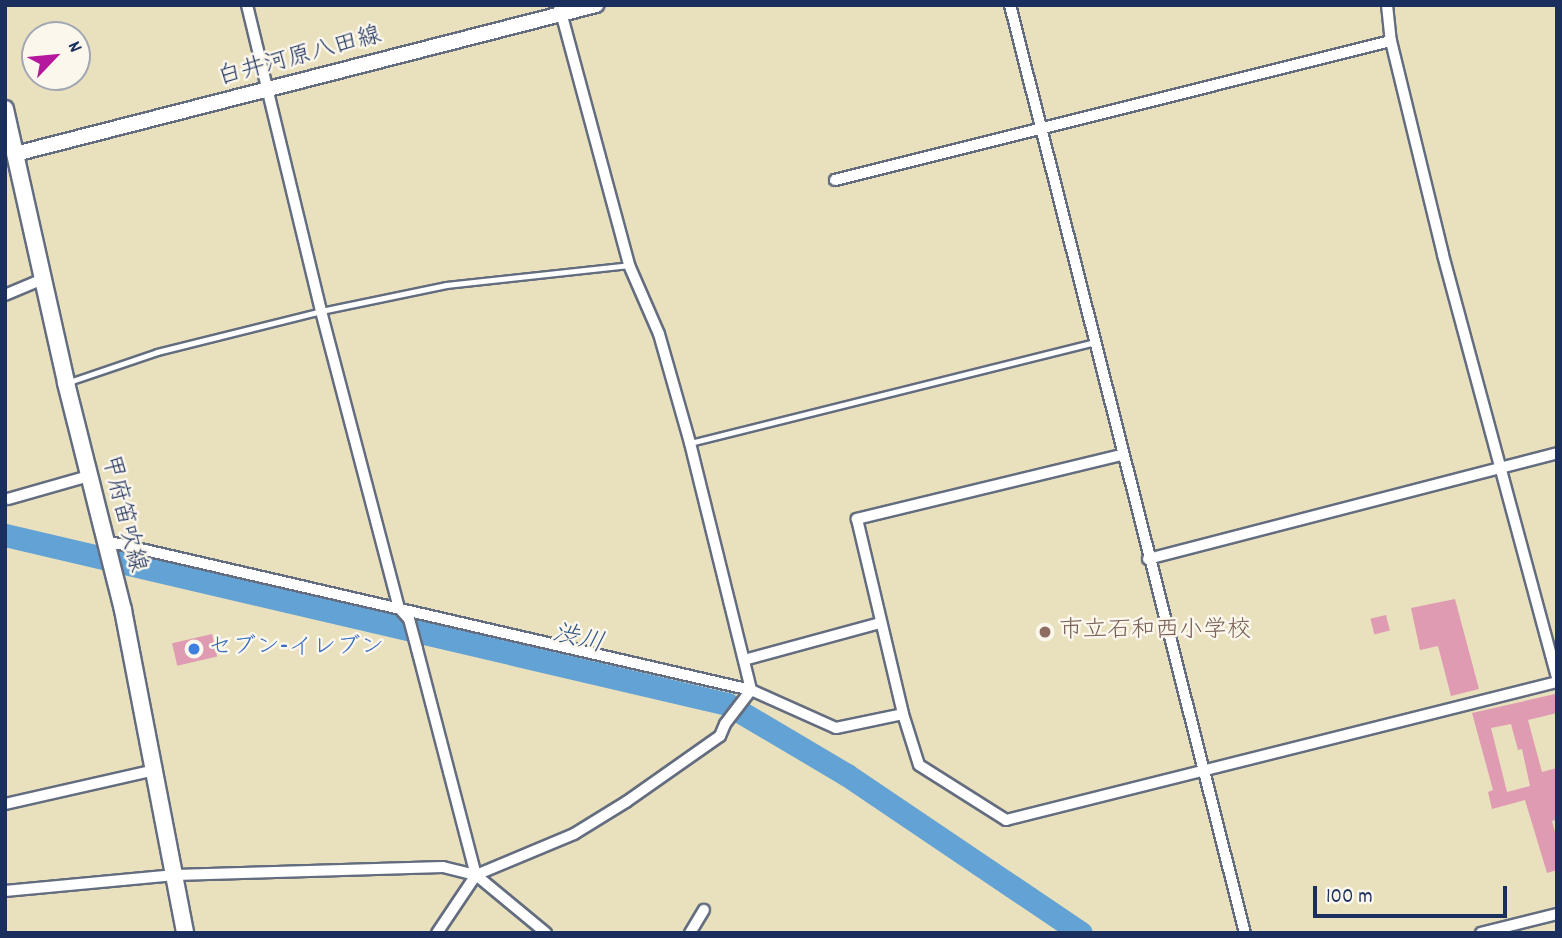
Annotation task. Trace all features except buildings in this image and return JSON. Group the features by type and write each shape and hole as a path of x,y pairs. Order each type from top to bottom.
{"main road":[{"name":"白井河原八田線","path":"15,154 266,90 560,10 596,5"},
{"name":"甲府笛吹線","path":"5,109 66,383 117,586 185,933"}],"street":[{"path":"247,5 321,311 399,608 409,619 475,875"},
{"path":"1010,5 1121,455 1245,933"},
{"path":"1121,455 857,519 880,623 919,765 1006,820 1557,680 1391,41 1387,5"},
{"path":"560,10 629,265 659,334 690,443 751,690"},
{"path":"835,180 1391,41"},
{"path":"5,295 43,279"},
{"path":"1149,559 1557,453"},
{"path":"8,499 89,476"},
{"path":"107,545 399,608 751,690 836,728 903,714"},
{"path":"744,660 880,623"},
{"path":"437,933 475,875 501,863 537,852 585,827 720,736 725,724 751,690"},
{"path":"5,804 155,770"},
{"path":"5,891 175,875 443,867 475,875 546,933"},
{"path":"690,933 704,910"},
{"path":"1481,933 1557,914"}],"lane":[{"path":"66,383 157,352 321,311 446,285 629,265"},
{"path":"690,443 1094,342"}],"waterway":[{"name":"渋川","path":"5,535 727,704 847,775 1081,933"}],"place":[{"name":"市立石和西小学校","path":"1045,632"},
{"name":"セブン-イレブン","path":"194,649"}]}
